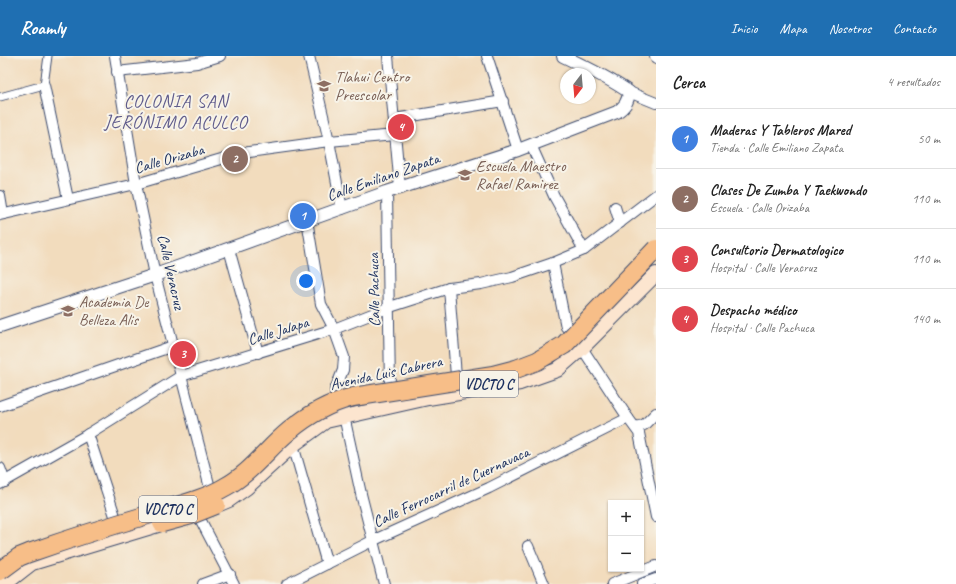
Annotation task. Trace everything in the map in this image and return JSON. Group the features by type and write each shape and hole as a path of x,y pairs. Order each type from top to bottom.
{"highway":[{"name":"VDCTO C","path":"0,571 19,557 29,553 180,505 226,487 248,472 288,431 332,403 353,397 381,392 493,375 516,369 537,361 564,345 656,249"},
{"name":"VDCTO C","path":"0,584 15,572 33,562 191,515 230,497 254,478 299,435 324,416 333,412 359,404 394,397 509,381 525,377 539,371 559,359 586,334 656,263"}],"main road":[{"name":"Avenida Luis Cabrera","path":"0,566 17,554 44,542 116,519 184,502 211,492 226,483 252,463 292,424 322,404 336,399 390,388 487,371 519,363 550,348 573,329 656,244"},
{"name":"Avenida Luis Cabrera","path":"4,584 32,563 197,514 229,500 263,474 293,445 326,421 428,398 520,383 557,370 582,348 656,274"},
{"path":"487,371 484,375 482,383 488,388"},
{"path":"274,462 281,450 321,420 336,399"},
{"path":"252,463 259,464 263,474"}],"street":[{"path":"48,56 44,85 68,199"},
{"name":"Calle Veracruz","path":"115,56 136,184 155,275 211,492"},
{"path":"117,72 197,63 220,56"},
{"path":"309,56 329,142 342,208"},
{"path":"388,56 400,188"},
{"path":"487,56 518,150"},
{"path":"563,56 596,72 629,92 656,103"},
{"path":"0,97 44,85"},
{"name":"Calle Emiliano Zapata","path":"0,326 155,275 387,192 518,150 617,112 628,101 629,92"},
{"path":"394,119 503,101"},
{"name":"Calle Orizaba","path":"2,214 136,184 242,153 395,135"},
{"path":"531,145 554,196 584,250"},
{"name":"Calle Pachuca","path":"387,192 390,307 390,388"},
{"name":"Calle Jalapa","path":"2,483 88,434 181,376 334,329 390,307 449,288 481,284 512,277 554,263 584,250 656,195"},
{"path":"0,196 2,214"},
{"path":"615,207 620,223"},
{"path":"306,220 321,304 334,329 344,357 343,370 335,390 336,399 344,416 372,541 384,584"},
{"path":"229,249 258,353"},
{"path":"554,263 566,327"},
{"path":"449,288 456,376"},
{"path":"0,406 174,346"},
{"path":"582,348 639,433 656,517"},
{"path":"635,427 644,425 656,413"},
{"name":"Calle Ferrocarril de Cuernavaca","path":"287,584 372,541 489,488 628,418"},
{"path":"88,434 116,519"},
{"path":"293,445 327,564"},
{"path":"0,468 2,483"},
{"path":"197,514 234,584"},
{"path":"528,546 544,584"},
{"path":"612,584 656,566"},
{"path":"203,584 230,574"},
{"path":"642,584 656,579"}],"place":[{"name":"Tlahui Centro Preescolar","path":"324,86"},
{"name":"Despacho médico","path":"401,127"},
{"name":"Clases De Zumba Y Taekwondo","path":"235,159"},
{"name":"Escuela Maestro Rafael Ramirez","path":"465,175"},
{"name":"Maderas Y Tableros Mared","path":"303,216"},
{"name":"Academia De Belleza Alis","path":"68,311"},
{"name":"Consultorio Dermatologico","path":"183,354"}],"district":[{"name":"COLONIA SAN JERÓNIMO ACULCO","path":"176,111"}]}
